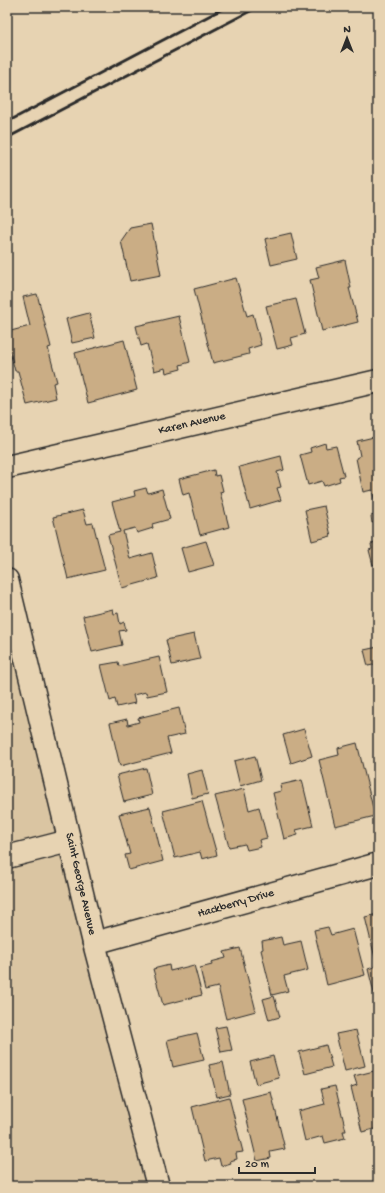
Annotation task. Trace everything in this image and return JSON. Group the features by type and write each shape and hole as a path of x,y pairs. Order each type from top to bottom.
{"street":[{"name":"Karen Avenue","path":"7,467 378,381"},
{"name":"Saint George Avenue","path":"7,580 16,655 70,841 94,944 158,1186"},
{"path":"7,857 70,841"},
{"name":"Hackberry Drive","path":"94,944 378,864"}],"shaded area":[{"path":"7,629 145,1186 7,1186"}],"building":[{"path":"151,224 161,275 130,281 121,241 130,228"},
{"path":"291,233 297,259 271,265 265,239"},
{"path":"345,260 351,288 349,288 358,322 322,331 310,280 319,278 316,267"},
{"path":"236,278 247,316 253,314 261,345 248,349 249,354 213,363 194,289"},
{"path":"37,294 51,347 48,348 57,382 53,383 56,398 27,405 18,371 15,371 7,340 7,332 30,326 23,297"},
{"path":"296,299 305,334 291,338 293,345 277,349 266,306"},
{"path":"89,313 95,338 72,343 66,319"},
{"path":"179,316 190,362 180,365 181,369 166,373 165,368 154,371 147,344 141,346 136,326"},
{"path":"124,340 137,390 88,403 75,353"},
{"path":"378,436 378,502 375,503 372,490 363,492 356,458 360,456 357,441"},
{"path":"325,443 326,448 336,446 344,476 339,477 340,481 324,486 322,481 308,485 300,455 311,452 310,448"},
{"path":"281,456 284,470 277,472 281,487 277,488 281,500 250,509 239,467"},
{"path":"214,470 215,476 219,475 223,491 220,492 229,527 200,535 189,493 183,495 179,479"},
{"path":"146,488 148,493 162,489 170,519 152,524 153,528 137,533 135,528 123,531 130,559 152,553 158,578 122,588 108,535 120,532 112,502 135,496 134,491"},
{"path":"324,506 331,536 312,541 305,510"},
{"path":"83,510 87,524 93,523 105,570 68,579 53,517"},
{"path":"378,514 378,521 372,523 371,516"},
{"path":"206,541 214,565 188,572 181,548"},
{"path":"378,542 378,566 377,564 373,565 369,550 372,549 371,544"},
{"path":"113,609 114,614 118,613 120,624 124,622 126,630 119,631 122,645 92,652 83,616"},
{"path":"194,634 200,659 172,665 166,640"},
{"path":"378,647 378,664 368,666 364,650"},
{"path":"159,657 167,692 147,696 146,692 133,695 135,703 117,707 115,699 110,701 101,665 118,662 119,666"},
{"path":"179,708 185,734 167,738 171,753 120,766 110,723 127,719 128,725 139,722 138,718"},
{"path":"304,729 312,756 291,763 283,735"},
{"path":"357,743 375,816 335,826 319,760 339,755 338,748"},
{"path":"255,756 261,780 240,786 234,761"},
{"path":"146,768 152,795 124,802 117,775"},
{"path":"202,770 208,794 192,798 187,774"},
{"path":"302,780 313,826 296,830 298,835 284,839 273,793 281,791 280,785"},
{"path":"244,789 249,810 259,807 267,838 259,840 261,847 247,850 245,844 229,847 215,796"},
{"path":"202,801 217,855 202,859 200,852 175,858 163,811"},
{"path":"150,807 163,861 129,870 125,855 130,854 119,814"},
{"path":"378,914 378,1009 368,969 377,966 365,917"},
{"path":"328,927 331,935 353,929 365,975 327,985 314,930"},
{"path":"281,937 283,945 301,941 308,970 284,976 288,991 272,995 261,950 263,949 262,941"},
{"path":"240,948 256,1011 226,1019 218,987 205,990 200,968 212,965 211,962 226,958 224,952"},
{"path":"169,965 170,971 194,965 202,995 163,1005 153,969"},
{"path":"274,996 280,1017 269,1020 263,999"},
{"path":"226,1026 232,1050 221,1052 215,1028"},
{"path":"356,1030 365,1066 345,1071 336,1034"},
{"path":"197,1033 204,1060 173,1067 167,1040"},
{"path":"326,1045 332,1067 305,1074 299,1052"},
{"path":"273,1056 279,1078 256,1084 250,1062"},
{"path":"223,1062 230,1094 217,1097 209,1065"},
{"path":"378,1070 378,1121 376,1122 378,1128 362,1132 351,1087 357,1085 354,1076"},
{"path":"335,1086 346,1131 343,1131 345,1138 325,1143 323,1136 305,1141 298,1111 325,1104 321,1089"},
{"path":"271,1092 285,1149 270,1152 271,1158 257,1161 242,1099"},
{"path":"229,1097 243,1152 236,1153 237,1159 230,1161 231,1163 221,1166 219,1158 205,1161 192,1107"}],"railway":[{"path":"7,122 226,7"},
{"path":"7,138 258,7"}]}
